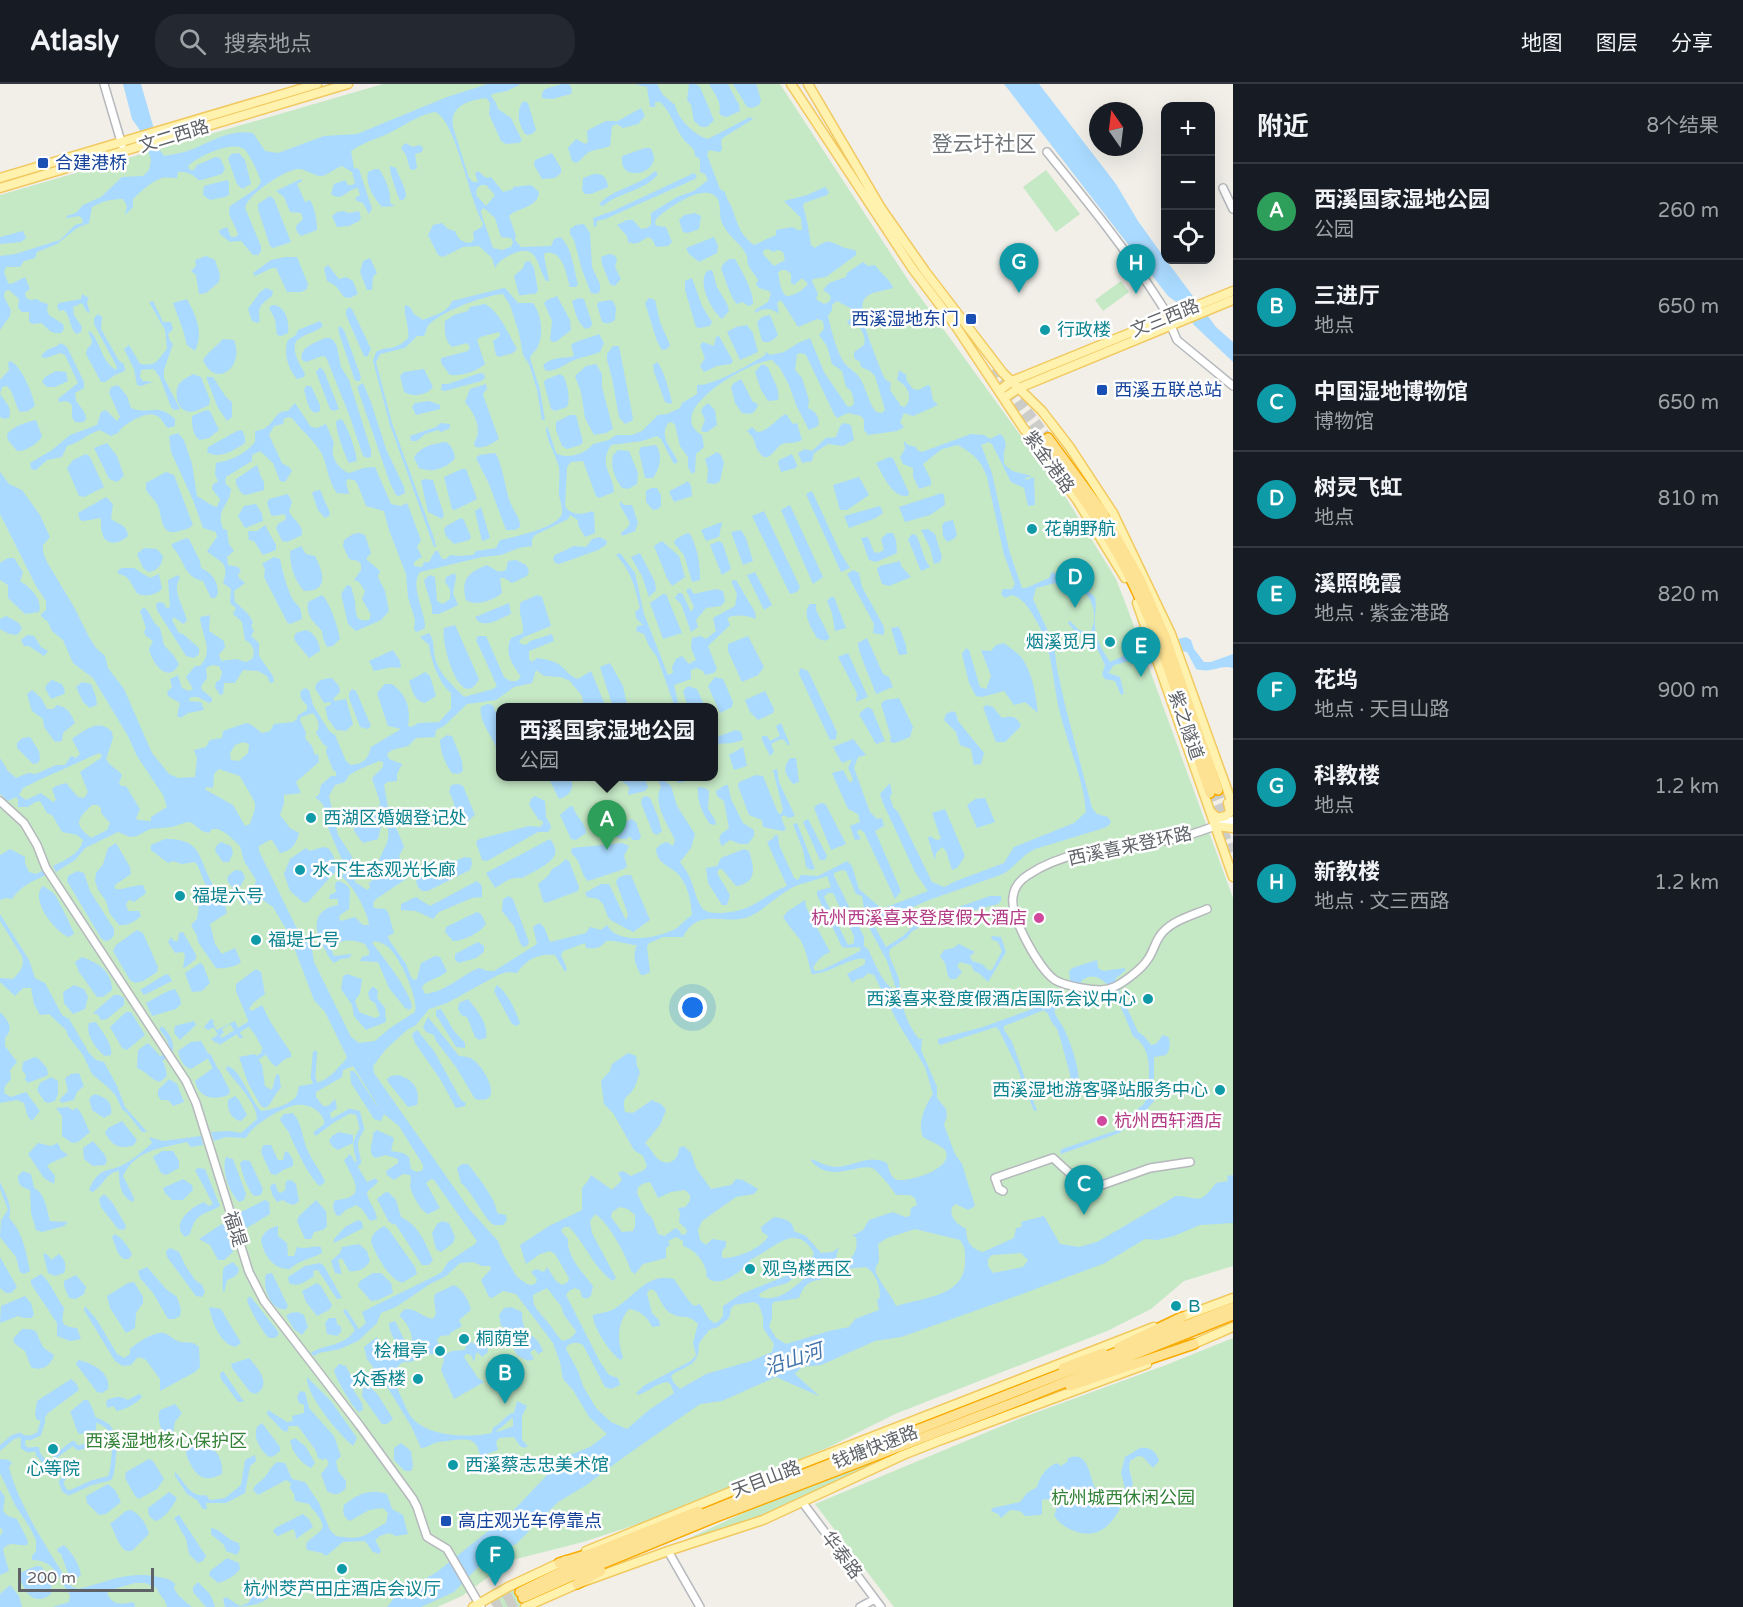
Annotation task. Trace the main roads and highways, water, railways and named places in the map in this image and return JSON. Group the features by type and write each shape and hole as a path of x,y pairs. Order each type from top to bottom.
{"highway":[{"path":"1045,440 1141,568"},
{"path":"1097,512 1125,576"},
{"path":"1097,512 1140,579 1167,656"},
{"path":"1156,601 1161,637"},
{"path":"1139,608 1161,637"},
{"name":"紫之隧道","path":"1167,656 1214,792"},
{"name":"钱塘快速路","path":"523,1599 577,1574 1233,1308"},
{"name":"钱塘快速路","path":"523,1599 567,1569 760,1491 1233,1315"},
{"path":"1012,1398 1081,1360 1112,1350 1182,1317"},
{"path":"1012,1398 1194,1344"},
{"path":"560,1563 598,1551 680,1517 760,1491"},
{"path":"577,1584 592,1574 665,1544 742,1508"}],"main road":[{"name":"文二西路","path":"159,136 317,84"},
{"name":"文二西路","path":"0,188 142,141 348,84"},
{"name":"紫金港路","path":"791,84 887,231 1002,394 1024,429 1077,500 1125,576 1139,608"},
{"name":"紫金港路","path":"808,84 881,208 957,315 1003,373 1041,411 1084,466 1113,513 1156,601"},
{"name":"文二西路","path":"0,178 123,147"},
{"name":"文三西路","path":"1206,307 1233,291"},
{"name":"文三西路","path":"1002,394 1183,316 1233,300"},
{"name":"文三西路","path":"1002,394 1012,381 1170,322"},
{"path":"1161,637 1233,878"},
{"path":"1167,656 1200,712 1233,806"},
{"path":"1200,712 1230,809 1228,814 1221,819 1212,813"},
{"path":"1216,826 1233,828"},
{"name":"天目山路","path":"478,1606 508,1587 631,1532 1083,1353 1233,1298"},
{"name":"天目山路","path":"523,1599 577,1584 668,1551 744,1527 803,1503 864,1473 941,1440 1010,1413 1131,1371 1233,1327"}],"water":[{"path":"123,84 141,84 160,150 164,156 189,150 229,134 244,132 253,133 265,151 278,153 324,136 357,134 447,97 488,84 521,84 491,96 498,109 511,118 522,140 519,143 506,144 501,141 489,114 490,103 486,98 473,100 457,109 454,114 453,127 469,178 473,182 478,182 475,173 478,171 486,178 491,177 503,192 513,187 531,185 539,192 535,201 509,216 516,236 515,240 521,247 551,246 554,239 560,237 570,252 578,285 570,287 563,264 556,255 551,253 545,253 544,256 549,281 546,281 535,256 526,251 510,255 501,260 495,268 492,258 479,246 463,247 443,257 438,255 428,235 433,225 442,223 448,229 455,231 460,240 470,243 474,240 473,232 482,227 483,223 456,144 442,118 435,112 419,117 351,151 354,168 359,169 372,209 369,214 363,203 355,198 360,195 358,188 339,197 331,194 334,184 345,180 348,185 355,183 352,172 342,166 322,176 297,169 275,179 259,190 245,208 261,246 258,255 253,255 241,241 230,242 220,234 219,230 227,227 231,237 238,235 229,214 230,206 257,188 261,182 249,155 239,147 223,148 199,158 188,166 190,170 194,170 197,165 216,157 220,158 225,169 222,174 198,180 189,173 178,172 177,178 158,179 133,199 133,207 125,215 127,206 123,199 107,201 92,207 89,223 77,228 57,244 37,252 35,258 24,261 20,267 6,267 4,272 8,283 11,284 25,277 30,289 25,293 26,298 37,299 48,304 49,315 63,324 64,329 61,333 57,333 51,332 41,323 32,324 29,321 29,312 22,312 18,308 19,299 9,290 5,291 4,297 11,310 10,316 0,330 0,256 15,254 60,240 75,225 83,223 79,216 67,218 66,216 76,213 83,205 101,197 122,177 143,176 149,170 151,160 149,153 132,119","holes":["486,185 495,195 486,206 476,195 477,188","484,208 495,218 501,237 511,238 513,242 511,247 502,250 493,248 481,213"]},
{"path":"569,84 572,89 571,94 552,99 542,98 545,89"},
{"path":"635,84 657,84 663,95 675,105 687,126 708,139 750,117 753,119 721,140 722,150 719,152 709,150 707,155 740,230 754,245 776,235 776,230 792,227 802,230 801,218 784,201 825,187 829,192 827,195 804,203 803,206 811,245 815,248 830,242 855,250 856,255 826,277 813,279 818,294 816,299 824,304 829,302 831,298 829,294 823,290 829,283 846,277 847,273 863,262 868,266 875,265 893,288 869,295 863,303 864,322 882,373 891,383 890,390 901,406 905,407 908,403 909,395 904,385 897,380 899,370 906,375 913,389 918,390 930,386 933,400 938,405 913,416 904,413 900,422 904,427 897,431 868,435 864,430 864,420 861,416 848,413 837,418 806,355 802,353 797,354 795,370 802,378 809,400 808,408 819,420 818,426 809,430 789,385 780,368 772,360 746,369 713,389 700,401 692,414 692,425 702,435 704,447 696,454 695,472 692,474 688,467 688,457 680,446 675,425 672,422 668,423 665,428 665,439 678,462 674,464 661,439 657,436 642,441 611,445 607,452 606,464 614,492 599,498 596,496 583,461 571,462 567,467 565,506 570,512 577,514 592,511 595,533 585,537 578,525 578,520 570,515 568,519 535,535 532,539 532,546 420,572 416,585 425,628 417,632 414,630 415,620 408,597 406,574 384,511 366,506 354,480 348,479 346,482 349,494 337,493 319,449 292,418 288,417 284,419 283,424 274,426 269,435 282,463 292,471 285,482 280,481 273,463 260,451 252,455 252,461 226,477 226,483 231,489 221,517 223,529 227,530 229,544 234,551 227,557 228,565 238,567 241,571 238,574 239,578 245,583 234,591 235,602 252,620 251,626 254,631 251,636 259,643 259,656 273,676 274,682 270,683 267,676 258,671 243,670 235,683 224,683 223,694 220,695 215,687 222,672 219,666 212,665 206,668 207,678 201,686 212,701 209,703 198,697 191,697 188,701 201,702 204,710 188,713 181,718 177,716 180,703 168,696 167,692 172,687 170,679 178,675 182,688 189,691 193,689 186,677 195,666 200,666 207,648 200,617 210,615 209,631 224,641 225,648 219,654 221,661 236,659 246,662 252,659 254,651 245,640 242,622 233,614 236,608 230,603 231,589 223,583 224,566 207,551 217,537 216,532 203,528 171,452 169,436 178,433 184,440 192,464 197,496 217,507 220,499 212,489 213,484 218,482 215,474 216,463 233,458 247,450 255,442 255,431 267,427 279,413 288,411 295,403 311,427 317,428 326,424 334,443 334,457 341,468 349,473 375,467 391,504 401,506 407,503 421,540 417,547 422,557 414,562 414,566 422,567 424,562 429,562 435,551 438,551 442,559 450,555 473,555 476,551 496,548 500,540 535,531 560,518 562,510 559,493 559,467 546,427 556,453 565,456 576,455 586,451 593,444 609,440 616,435 632,435 642,431 658,415 680,408 682,403 697,394 697,385 731,374 764,356 766,352 770,355 784,352 810,338 824,372 847,406 854,404 842,371 832,364 827,346 819,335 824,329 823,321 817,319 798,327 781,300 777,303 779,314 767,309 755,313 755,310 768,302 771,294 756,284 758,280 749,266 747,255 725,229 717,198 704,193 686,198 656,219 657,226 666,227 672,242 668,246 656,247 652,239 648,237 637,243 628,242 627,236 617,225 633,220 641,229 647,228 651,225 651,213 677,197 694,191 708,180 705,174 700,172 700,159 695,156 693,149 684,140 664,106 660,102 655,102 655,107 650,107 647,87","holes":["768,249 773,252 778,250 783,252 785,260 774,266 763,254 764,250","786,270 791,274 791,283 794,285 802,278 808,284 793,295 786,296 781,288 778,273","837,301 852,309 851,318 847,322 849,325 859,326 865,340 864,345 854,352 854,358 860,362 861,367 875,376 885,410 882,413 876,412 861,379 846,365 840,355 828,316 832,305"]},
{"path":"689,84 696,84 700,87 714,120 707,127 701,127 694,121 691,105 687,100"},
{"path":"709,84 728,84 740,111 727,117 722,116 719,113 719,102"},
{"path":"733,84 756,84 761,100 759,105 752,108 747,107"},
{"path":"1004,84 1039,84 1089,149 1089,156 1094,156 1116,184 1161,253 1161,264 1169,264 1216,327 1233,342 1233,362 1194,325 1183,307 1168,296"},
{"path":"523,101 528,103 536,130 532,134 526,135 520,122 519,109"},
{"path":"641,108 645,116 638,124 623,128 617,124 612,126 610,146 589,152 576,163 572,161 568,148 576,139 585,144 588,142 588,130 606,121 618,121"},
{"path":"405,143 413,147 419,145 423,147 422,152 415,154 417,168 414,170 410,169 406,155 401,148"},
{"path":"650,148 654,156 653,163 641,172 627,171 623,166 622,156"},
{"path":"239,153 245,160 251,184 242,189 237,184 228,159 231,154"},
{"path":"552,153 561,168 561,173 555,178 542,179 534,165 535,160"},
{"path":"390,166 396,168 404,186 406,197 403,200 400,200 397,193"},
{"path":"379,169 384,177 389,189 390,203 395,206 382,207 371,191 367,177 368,172"},
{"path":"655,171 658,174 647,184 603,206 599,205 608,197"},
{"path":"694,173 697,176 695,179 597,221 594,227 593,218"},
{"path":"594,174 604,177 608,187 585,194 582,190 583,178"},
{"path":"301,179 302,181 297,184 305,202 310,200 312,203 317,230 301,236 296,226 303,219 301,213 290,212 284,197 276,191"},
{"path":"227,180 229,195 210,200 203,195 204,186"},
{"path":"270,196 274,199 291,242 273,248 270,246 258,209 258,204"},
{"path":"343,211 349,213 359,211 361,218 349,226 337,227 332,216"},
{"path":"695,213 701,216 699,229 688,233 683,232 679,220 684,215"},
{"path":"584,224 590,233 592,267 600,284 600,291 597,294 591,293 570,234 570,229"},
{"path":"23,231 26,238 21,242 0,244 0,237"},
{"path":"714,237 718,246 717,253 699,262 689,254 686,248"},
{"path":"614,255 617,259 615,267 621,279 615,286 610,284 602,264 601,257"},
{"path":"206,256 215,260 220,275 219,282 206,293 199,294 196,275 191,271 196,266 195,260"},
{"path":"297,257 308,284 307,289 301,292 287,292 276,268 255,276 253,273 271,260"},
{"path":"370,258 377,273 373,277 372,290 367,290 360,272 363,261"},
{"path":"729,259 735,259 747,281 753,299 753,304 749,306 742,302 737,304 730,293 721,269"},
{"path":"530,261 534,268 538,291 535,294 519,295 514,276 523,268 525,262"},
{"path":"328,265 339,279 346,277 353,281 358,294 350,298 344,297 336,286 327,281 324,268"},
{"path":"712,270 717,287 729,311 722,319 710,303 704,289 704,276 707,271"},
{"path":"692,278 702,306 712,322 710,326 696,327 685,290 685,281"},
{"path":"266,288 273,291 272,296 261,306 260,321 257,323 252,321 248,309 260,292"},
{"path":"504,288 518,303 533,303 538,313 541,324 540,341 530,358 540,390 545,420 542,420 537,390 529,364 523,355 510,305 503,294 474,301 451,310 433,321 427,327 424,336 417,336 405,348 380,354 376,362 392,423 434,538 436,547 434,547 390,425 373,361 376,352 395,347 408,338 405,305 423,320 444,311 452,301"},
{"path":"82,294 89,298 87,302 90,313 86,311 82,303 73,307 74,315 82,327 81,332 76,334 64,310 59,311 57,306 59,303 81,299"},
{"path":"557,296 570,320 571,330 553,342 550,340 552,321 544,303"},
{"path":"579,298 584,299 592,323 591,327 586,329 578,320 572,301"},
{"path":"649,298 655,300 660,322 670,345 667,349 662,350 657,341 645,303"},
{"path":"187,299 199,331 195,351 187,345 173,303"},
{"path":"610,300 616,308 615,320 605,323 602,322 597,305 599,302"},
{"path":"153,301 163,322 171,322 173,329 168,334 173,344 164,370 164,378 180,409 174,410 171,407 160,378 154,369 141,370 140,377 143,381 153,382 137,385 134,369 124,349 129,345 140,364 150,364 156,362 167,349 165,330 149,302"},
{"path":"485,304 499,318 517,349 513,353 499,357 496,355 493,341 500,336 499,332 480,337 477,340 485,364 468,373 450,375 441,363 441,358 468,351 470,347 467,343 452,347 445,335 445,321 454,315 468,311 470,307"},
{"path":"272,305 280,307 287,319 288,333 281,336 277,335 275,319 269,308"},
{"path":"350,307 371,349 367,357 364,356 346,315 346,310"},
{"path":"98,314 102,317 101,329 119,361 124,364 125,371 105,382 101,382 86,354 92,341 88,331 94,336 107,362 116,370 117,367 94,324 94,318"},
{"path":"770,315 778,335 771,341 764,342 757,322 762,317"},
{"path":"320,321 323,326 300,338 295,345 296,355 305,373 304,377 297,379 287,360 288,340 296,335 298,330"},
{"path":"747,325 753,333 758,352 740,360 727,332"},
{"path":"340,326 344,330 361,377 360,381 354,378 339,333"},
{"path":"599,334 604,343 600,352 575,360 556,370 545,370 543,365 551,360 574,356 571,345"},
{"path":"719,336 733,361 731,364 717,366 704,372 700,366 705,358 700,346 703,342 714,346 716,337"},
{"path":"325,338 334,341 337,347 341,367 349,380 371,450 371,457 363,456 326,357 322,356 306,362 302,360 305,349"},
{"path":"223,339 234,340 235,359 227,371 221,374 214,373 208,369 203,360"},
{"path":"61,343 67,347 84,382 84,388 75,393 76,401 85,415 85,421 75,422 72,417 72,405 67,401 59,402 58,399 78,383 65,355 60,353 46,358 41,357 45,351"},
{"path":"613,346 619,346 632,413 633,420 625,424 619,417 607,360 607,354"},
{"path":"10,361 22,374 35,406 28,411 20,412 7,386 2,387 0,394 0,380 9,370"},
{"path":"657,362 666,380 671,404 665,402 654,372 653,365"},
{"path":"596,364 602,374 602,387 613,429 594,435 585,418 581,392 575,376 586,366"},
{"path":"762,364 768,367 778,392 778,400 768,401 761,390 755,372"},
{"path":"320,367 324,371 339,409 334,411 330,409 316,372"},
{"path":"424,369 433,387 419,395 404,392 400,376 404,372"},
{"path":"56,371 66,372 68,381 55,387 47,387 42,382 45,377"},
{"path":"480,373 484,374 485,378 481,381 445,391 441,390 442,384"},
{"path":"193,374 201,377 210,400 209,405 190,412 181,408 177,393 180,383"},
{"path":"560,374 564,377 569,396 567,407 555,411 551,409 544,383 545,380"},
{"path":"206,377 213,377 232,402 232,417 227,421 218,408"},
{"path":"741,379 753,402 758,404 756,409 750,413 742,413 735,403 731,387"},
{"path":"363,383 386,449 404,487 405,493 399,496 396,495 390,483 358,390 358,386"},
{"path":"486,384 487,389 483,395 499,439 484,447 475,447 474,443 478,433 477,422 465,402 470,389"},
{"path":"118,385 127,396 131,408 143,411 163,411 175,419 175,426 168,428 157,416 146,415 129,423 111,436 100,430 95,432 67,446 62,457 47,460 36,470 31,469 30,463 52,450 70,435 97,425 101,412 106,410 117,421 120,417 109,393 111,387"},
{"path":"306,386 311,386 320,405 320,411 315,413 310,409 304,390"},
{"path":"0,394 9,408 9,418 0,417"},
{"path":"429,401 440,405 440,409 416,415 412,407 415,403"},
{"path":"708,403 715,410 717,425 703,432 701,430 705,420 701,411"},
{"path":"206,410 210,411 219,430 209,438 200,440 194,433 192,416"},
{"path":"786,414 793,424 797,423 802,440 782,444 769,457 762,456 753,437 747,431 752,427 757,432 762,431"},
{"path":"570,415 576,415 583,442 567,449 562,446 556,430 556,422"},
{"path":"342,419 355,450 357,461 349,463 343,448 336,421"},
{"path":"36,420 42,436 28,449 17,451 8,440 7,434 17,426"},
{"path":"441,423 450,424 450,428 425,434 417,441 411,441 410,436"},
{"path":"844,423 851,425 854,440 843,446 828,444 814,453 812,461 802,463 798,453 805,449 812,451 826,438 836,437 840,426"},
{"path":"242,430 245,443 241,446 221,455 207,452 208,447"},
{"name":"沿山河","path":"971,434 984,435 990,439 1000,434 1004,438 1006,445 1004,464 1012,471 1032,476 1025,478 1026,480 1034,477 1035,505 1028,506 1024,488 1011,482 992,444 989,442 981,445 992,473 1009,550 1022,588 1049,578 1052,572 1066,577 1074,575 1078,582 1095,597 1096,635 1110,662 1139,649 1186,637 1191,640 1194,649 1204,662 1211,662 1233,654 1233,668 1196,669 1187,652 1179,651 1161,653 1114,665 1108,673 1120,677 1124,693 1121,695 1115,681 1105,679 1102,675 1105,665 1093,640 1076,633 1068,623 1070,621 1079,630 1090,633 1094,611 1085,592 1073,583 1064,584 1060,589 1055,583 1036,588 1033,599 1054,644 1066,709 1092,808 1097,814 1108,817 1111,822 1101,829 1035,849 1003,874 929,900 890,917 883,923 873,916 870,918 886,947 930,913 953,909 990,896 1001,896 998,904 929,922 911,932 908,937 890,949 889,955 899,979 906,1017 916,1035 922,1039 921,1050 937,1087 937,1098 946,1109 947,1116 944,1125 955,1154 962,1164 975,1206 968,1210 956,1204 951,1211 953,1217 966,1229 970,1244 983,1252 1014,1238 1016,1228 1022,1227 1021,1222 1044,1216 1060,1244 1079,1247 1097,1242 1176,1196 1199,1199 1206,1195 1216,1183 1228,1181 1227,1176 1233,1175 1233,1223 1200,1225 1174,1236 1157,1240 1145,1239 1105,1263 1022,1294 901,1337 875,1341 821,1365 802,1367 795,1374 819,1396 776,1377 722,1401 700,1404 585,1486 558,1502 516,1544 484,1561 454,1592 421,1607 387,1607 396,1596 437,1572 512,1512 548,1474 570,1455 590,1447 607,1434 589,1417 573,1390 563,1379 553,1343 516,1294 503,1291 492,1298 489,1297 481,1280 491,1269 490,1266 482,1266 473,1262 460,1263 446,1276 396,1307 381,1313 377,1323 358,1341 314,1356 311,1353 346,1339 355,1330 343,1311 346,1309 359,1329 366,1323 362,1312 442,1272 448,1262 477,1241 434,1180 431,1179 426,1183 440,1208 428,1214 420,1207 412,1193 410,1175 403,1174 394,1180 387,1175 386,1171 398,1163 398,1159 386,1155 375,1158 372,1155 373,1133 377,1130 394,1138 391,1151 403,1153 409,1157 411,1169 417,1172 423,1170 423,1165 399,1126 384,1114 381,1121 374,1119 351,1083 350,1071 354,1071 378,1106 353,1066 343,1070 342,1077 316,1092 316,1097 323,1106 328,1106 335,1099 337,1108 330,1113 332,1121 328,1127 325,1127 320,1113 316,1110 306,1105 296,1105 283,1109 268,1118 254,1128 246,1138 226,1137 214,1141 211,1132 241,1133 257,1119 253,1106 226,1069 227,1066 237,1073 261,1111 289,1102 296,1097 299,1086 325,1079 347,1057 325,1012 314,1000 289,934 273,907 263,900 249,905 243,899 254,888 256,880 244,861 240,846 227,834 218,829 212,829 209,833 202,831 187,822 172,827 150,829 137,836 130,837 118,832 85,848 75,860 56,872 53,866 75,853 83,840 77,835 62,832 40,801 28,807 18,807 16,797 8,801 0,794 0,758 8,771 16,778 28,773 36,774 56,765 65,765 71,756 76,758 80,754 72,739 92,727 102,726 112,732 113,738 106,759 122,775 119,783 121,786 126,786 140,809 136,818 151,821 151,817 167,807 163,795 137,756 128,736 93,678 73,663 63,640 52,631 48,622 41,616 46,610 46,601 36,586 0,514 0,472 9,484 22,490 40,515 50,537 43,545 47,562 89,637 105,656 108,668 124,689 152,753 169,774 178,778 195,777 197,758 194,750 206,747 210,740 222,738 223,731 246,723 262,733 270,731 274,724 293,722 297,716 307,710 307,705 300,695 305,688 309,690 313,705 329,731 335,735 346,761 351,765 362,762 367,758 371,747 401,729 388,726 377,693 385,684 392,684 404,698 409,714 408,726 439,722 451,709 451,693 436,671 429,645 420,637 429,633 433,640 438,666 464,697 493,689 497,686 476,640 478,636 486,636 504,677 510,681 517,681 521,677 510,658 508,649 511,638 523,633 521,602 537,595 542,597 551,626 524,637 519,643 526,645 530,641 552,634 554,641 529,651 529,659 532,662 537,658 553,662 578,679 591,671 604,703 583,703 582,696 570,681 561,677 544,676 536,670 532,683 514,687 496,700 467,704 444,726 436,730 435,737 416,738 408,746 392,750 387,754 389,759 402,764 397,774 397,781 387,782 384,785 388,807 404,847 399,856 405,874 409,877 373,903 374,908 385,909 388,912 394,933 388,936 389,940 414,980 417,979 421,963 435,956 440,957 447,971 424,984 422,987 425,994 447,987 479,968 494,971 537,944 533,927 539,923 544,927 550,942 586,933 590,927 601,930 607,925 612,932 620,936 640,938 670,932 692,915 687,888 678,874 661,861 657,854 656,849 661,844 667,842 673,846 675,840 658,800 661,787 659,781 665,781 671,786 677,806 695,834 691,848 680,862 690,878 702,908 705,911 716,913 746,908 787,886 767,842 774,838 773,836 778,835 779,845 794,878 798,880 801,875 818,876 847,861 852,866 859,889 882,909 928,891 915,872 883,803 880,794 890,783 893,807 898,812 932,882 944,887 1004,863 1014,847 1074,823 1086,812 1082,786 1062,722 1043,633 1024,602 1016,596 1011,595 1005,598 1001,594 1003,589 1012,589 1015,584 1004,555 985,471 976,458 958,445 942,449 923,464 931,485 919,489 913,476 913,468 903,464 900,457 905,449 904,441 916,447 922,452","holes":["313,713 318,723 316,733 327,746 326,752 336,772 336,776 331,776 321,785 319,795 315,797 324,807 323,814 326,823 345,867 342,877 359,899 369,925 363,925 355,917 341,921 339,919 340,915 349,909 350,891 348,886 340,881 336,882 336,892 330,895 329,899 338,899 338,905 324,910 320,915 317,920 317,932 334,963 349,958 352,954 334,956 331,949 339,943 351,940 365,944 369,955 362,957 360,961 378,962 389,988 405,1008 410,1010 412,1006 406,991 372,943 375,941 385,945 402,968 414,997 415,1012 375,1041 359,1043 351,1037 314,962 311,943 305,940 295,925 259,851 259,846 272,840 280,853 284,852 293,846 299,833 290,828 280,815 284,795 301,793 296,782 319,762 318,754 315,755 312,746 305,738 306,733 300,720 301,717","243,742 249,744 248,753 239,761 231,760 230,753 235,745","99,753 102,755 80,772 88,792 84,798 78,797 66,783 52,789 56,800 53,802 41,793 26,800 19,795 23,788","379,761 383,762 383,767 372,778 380,802 378,814 362,817 354,822 354,831 363,843 378,839 382,823 386,823 388,830 387,844 375,876 369,883 370,888 367,890 355,882 356,867 338,835 329,796 335,785 345,782 349,775","219,769 240,776 255,804 250,824 245,826 233,805 206,790 205,787 213,788 214,774","92,805 98,805 101,813 110,823 107,830 91,838 79,825 83,814","846,871 856,894 862,896 866,922 887,961 897,991 888,985 868,949 864,946 864,937 834,873","827,876 831,887 817,891 817,895 842,947 861,948 860,951 822,970 815,971 813,968 816,963 830,952 806,907 805,900 783,917 801,941 812,974 860,958 865,959 865,964 847,974 852,983 868,973 874,975 898,1023 925,1067 933,1094 923,1115 921,1132 923,1137 945,1150 946,1159 935,1170 900,1180 893,1178 887,1163 880,1161 868,1160 837,1167 810,1159 826,1171 835,1172 868,1167 874,1169 896,1195 910,1195 915,1198 917,1205 911,1208 910,1216 905,1217 893,1212 869,1220 863,1230 852,1236 856,1237 856,1247 849,1260 840,1261 836,1257 839,1247 833,1252 821,1253 806,1236 794,1231 790,1222 774,1217 761,1227 762,1232 768,1236 760,1245 741,1255 722,1258 726,1241 712,1239 706,1245 700,1240 698,1230 702,1221 736,1197 754,1194 758,1189 743,1180 736,1179 731,1185 711,1189 696,1168 691,1153 684,1146 679,1148 673,1161 666,1163 656,1157 645,1143 660,1125 666,1110 661,1104 652,1100 633,1113 625,1112 625,1099 633,1090 640,1072 636,1056 628,1053 612,1064 610,1071 601,1081 604,1104 613,1113 634,1150 643,1156 647,1166 644,1170 631,1176 623,1171 618,1173 622,1180 612,1190 591,1175 582,1188 582,1210 549,1226 520,1245 526,1264 540,1254 550,1251 555,1254 569,1278 568,1282 562,1285 556,1281 547,1267 544,1272 536,1269 531,1272 537,1279 532,1285 517,1277 498,1241 469,1209 374,1073 373,1066 386,1049 416,1025 429,1009 447,1003 498,975 507,972 517,973 533,958 555,955 565,972 567,969 561,955 563,951 585,943 586,948 592,948 600,947 606,941 614,941 637,945 635,960 641,975 644,975 650,972 647,947 649,943 663,937 683,937 689,928 703,920 745,918 792,888","828,893 833,893 854,936 854,943 848,945 824,897","650,1182 658,1198 671,1192 685,1190 690,1195 690,1201 685,1207 678,1208 679,1222 687,1230 686,1234 681,1235 680,1231 675,1228 665,1236 658,1234 652,1218 646,1212 637,1193 639,1186","620,1207 628,1209 635,1215 633,1231 622,1232 611,1217 612,1212","595,1214 611,1231 631,1271 635,1274 643,1264 666,1258 666,1248 670,1245 668,1241 676,1237 683,1241 683,1246 697,1255 705,1266 707,1277 714,1281 732,1277 750,1260 791,1238 807,1243 814,1253 811,1261 788,1275 741,1294 723,1306 723,1316 718,1322 714,1323 709,1319 700,1304 694,1306 674,1279 665,1278 643,1286 614,1309 593,1315 595,1325 603,1340 621,1360 623,1357 619,1332 622,1320 629,1309 643,1315 652,1327 660,1326 659,1320 652,1313 647,1293 650,1289 655,1291 669,1312 691,1319 698,1324 693,1343 696,1355 691,1361 645,1385 636,1393 638,1395 668,1382 674,1393 627,1429 611,1422 596,1408 566,1349 573,1343 583,1345 605,1387 611,1389 620,1385 618,1378 609,1375 600,1362 566,1295 575,1288 580,1290 582,1297 586,1299 591,1296 593,1286 570,1252 568,1239 561,1231 564,1227 569,1227 606,1276 613,1281 616,1278 592,1233 590,1221","915,1229 960,1240 965,1253 963,1274 958,1283 940,1294 896,1306 876,1273 879,1259 878,1244 887,1238","1021,1253 1028,1260 1023,1267 993,1273 988,1266 988,1259 992,1255","866,1267 875,1276 878,1284 879,1310 855,1319 849,1327 786,1344 776,1338 769,1326 772,1318 772,1304 799,1298 807,1285 821,1280 821,1272 825,1269","804,1270 809,1271 809,1274 799,1284 780,1296 760,1297 759,1294 787,1283","547,1288 561,1306 564,1315 576,1331 575,1333 562,1341 536,1308 533,1295","754,1302 759,1305 763,1317 763,1328 774,1344 772,1352 751,1361 706,1374 680,1389 671,1377 673,1374 692,1363 699,1351 699,1343 709,1330 718,1327 729,1318 734,1305"]},
{"path":"446,442 454,453 455,458 451,462 434,470 419,468 414,458 416,454 423,448"},
{"path":"107,443 117,456 124,476 117,482 109,479 94,448"},
{"path":"656,445 660,457 659,466 653,478 645,478 639,452 641,447"},
{"path":"618,450 629,451 638,473 637,484 628,489 622,488 615,477 612,460"},
{"path":"717,452 724,463 720,481 715,484 707,483 708,469 705,459"},
{"path":"495,453 510,502 519,521 520,527 515,530 506,530 489,484 476,458 479,455"},
{"path":"86,454 90,457 104,487 84,497 79,496 67,468 73,460"},
{"path":"792,454 796,468 781,472 779,460"},
{"path":"889,457 893,458 909,493 908,496 902,496 893,490 876,463"},
{"path":"257,465 264,482 264,490 242,494 236,484 236,479"},
{"path":"466,469 477,499 455,510 452,509 444,477"},
{"path":"166,472 174,475 193,525 180,531 174,532 166,529 156,502 146,490 146,483"},
{"path":"859,477 869,495 847,510 840,510 833,485"},
{"path":"433,480 444,515 442,519 428,512 421,481"},
{"path":"688,481 692,496 674,502 669,492"},
{"path":"657,488 661,495 661,506 658,509 653,510 646,502 646,491"},
{"path":"320,490 330,513 325,518 318,510 312,493"},
{"path":"812,491 841,554 850,568 841,572 806,494"},
{"path":"942,493 945,505 930,515 905,522 899,507"},
{"path":"288,494 292,502 290,514 301,527 302,535 287,542 282,541 276,528 286,517 284,514 271,515 267,503 269,499"},
{"path":"106,497 113,504 111,519 126,530 128,536 113,543 104,537 100,518 84,521 80,520 78,513"},
{"path":"620,501 624,505 632,505 638,523 635,531 622,536 621,533 630,523"},
{"path":"256,504 263,521 245,528 238,516 244,506"},
{"path":"790,505 823,577 813,584 781,510"},
{"path":"880,506 883,513 876,518 849,528 844,516"},
{"path":"481,507 490,538 482,541 475,511"},
{"path":"764,511 800,587 797,592 790,594 752,516"},
{"path":"461,518 471,537 469,540 454,544 446,536 444,530 446,526"},
{"path":"953,520 957,535 947,542 943,536 942,525"},
{"path":"722,522 719,537 706,541 701,530"},
{"path":"265,525 276,545 276,550 263,555 254,541 249,540 248,531 257,531"},
{"path":"928,529 935,534 942,557 940,562 934,564 930,548 921,530"},
{"path":"741,530 753,561 743,565 731,532"},
{"path":"359,533 365,535 371,553 366,559 380,571 378,577 385,591 389,611 381,620 356,631 348,624 341,594 347,585 351,586 358,618 369,620 371,615 362,599 365,591 359,582 354,580 361,570 361,564 349,559 343,546 344,540"},
{"path":"687,533 690,534 695,545 700,568 700,580 692,582 684,555 674,543 676,539"},
{"path":"887,533 893,533 897,553 876,562 869,560 861,538 868,537 874,552 878,553 884,550 881,539"},
{"path":"912,534 916,535 930,567 921,571 908,539"},
{"path":"600,537 607,541 606,545 598,550 559,564 555,563 553,559 555,555 574,546 586,547 592,539"},
{"path":"186,538 189,539 200,561 201,568 216,581 218,594 215,598 211,598 203,581 196,579 188,572 172,547 172,544"},
{"path":"662,541 679,556 685,577 672,586 654,546"},
{"path":"719,541 723,544 731,569 722,575 710,545"},
{"path":"301,546 306,554 315,556 322,574 321,584 312,590 304,591 292,568 290,551"},
{"path":"144,548 157,549 163,556 157,569 148,572 143,568 137,554"},
{"path":"620,553 635,573 644,614 668,675 673,673 672,667 676,659 682,656 689,664 696,660 691,648 692,638 700,636 706,639 716,631 713,618 735,606 737,594 731,581 736,580 755,612 756,619 741,616 727,618 730,625 708,646 717,669 714,673 705,675 697,668 691,670 691,679 674,685 678,703 674,703 657,657 644,634 636,631 637,626 643,625 636,618 635,612 640,608 629,573 616,555"},
{"path":"640,553 655,582 656,590 649,597 642,576 631,557"},
{"path":"274,557 280,559 290,594 301,611 302,619 290,624 264,577 265,569 262,564"},
{"path":"8,558 14,558 23,572 20,581 37,598 39,612 25,614 8,598 8,585 0,580 0,563"},
{"path":"516,560 526,565 529,571 527,576 512,583 500,578 502,593 490,600 475,603 466,600 465,582 475,570 487,565 496,571 503,571 506,570 508,561"},
{"path":"900,561 901,566 911,577 889,586 882,584 877,569 880,566"},
{"path":"122,568 134,568 150,578 159,574 162,589 151,595 138,594 128,579 117,571"},
{"path":"853,570 859,573 862,587 884,627 884,635 873,633 874,624 847,574"},
{"path":"755,572 772,605 764,610 747,575"},
{"path":"455,573 453,593 458,605 439,614 432,614 424,581 429,575 435,577 437,601 443,604 450,599 450,589 445,582 446,577"},
{"path":"178,575 180,578 177,593 187,621 183,624 174,617 172,620 179,633 199,648 199,654 194,658 186,656 157,610 156,604 159,602 164,603 166,608 170,607 168,580"},
{"path":"690,588 694,594 716,589 723,591 725,601 721,606 706,608 696,620 698,627 691,632 681,604 675,598 678,593 682,593 691,612 694,607 686,590"},
{"path":"666,594 682,633 663,639 650,603"},
{"path":"322,595 331,609 340,639 333,646 327,647 322,631 308,611 308,602"},
{"path":"834,597 846,628 835,631 827,601"},
{"path":"509,603 511,614 497,620 482,623 475,617"},
{"path":"810,604 816,604 816,610 830,638 825,641 817,638 808,621 807,612"},
{"path":"144,607 160,628 164,645 179,664 175,670 165,672 153,660 149,649 153,641 144,632 146,628 140,611"},
{"path":"6,616 19,623 22,629 17,635 0,629 0,619"},
{"path":"455,625 479,679 472,688 465,688 459,682 453,672 445,647 444,628"},
{"path":"899,627 907,654 899,655 891,628"},
{"path":"306,630 314,635 320,648 320,651 309,658 294,637 296,633"},
{"path":"27,635 34,636 41,647 48,651 44,656 29,646 24,646 21,640"},
{"path":"748,636 764,667 758,675 742,682 728,651 728,644"},
{"path":"867,638 883,674 889,677 893,687 876,694 858,647 858,643"},
{"path":"1004,643 1019,655 1027,667 1033,683 1038,713 1025,702 1014,705 1004,691 982,697 976,696 969,683 962,654 966,648 969,650 980,687 986,689 991,676 981,650 991,651 996,645"},
{"path":"393,650 401,667 374,671 369,661"},
{"path":"848,653 868,697 856,702 857,693 838,657"},
{"path":"610,663 623,686 627,703 612,703 600,667"},
{"path":"800,668 808,671 837,732 836,739 830,740 799,674"},
{"path":"425,672 430,676 436,696 425,703 416,698 409,681"},
{"path":"715,677 723,679 733,702 732,707 720,713 718,703 716,703 708,686"},
{"path":"332,678 339,686 340,692 333,699 335,701 346,699 353,724 346,731 336,730 328,719 325,707 331,702 324,703 315,688 319,681"},
{"path":"52,680 62,684 65,691 64,694 51,699 45,688"},
{"path":"82,682 91,684 97,705 90,708 83,702 76,687"},
{"path":"688,686 697,689 703,703 687,703 683,691"},
{"path":"352,689 356,691 371,726 368,729 360,727 349,698"},
{"path":"32,690 41,698 47,709 53,709 57,705 66,709 72,716 75,723 63,733 62,741 55,742 44,727 43,719 32,711 27,694"},
{"path":"765,691 774,709 773,713 758,720 750,712 745,700"},
{"path":"899,698 913,727 910,737 895,743 890,742 891,737 881,704 885,700"},
{"path":"487,704 493,705 496,714 496,747 486,728 481,707"},
{"path":"987,705 993,707 1002,718 1015,718 1021,726 1005,742 996,742 983,707"},
{"path":"867,707 872,709 885,741 876,744 859,714"},
{"path":"952,711 956,713 958,721 984,753 981,764 974,765 971,749 960,745 956,732 944,720 946,714"},
{"path":"781,723 790,745 780,739 771,744 774,752 770,756 762,736 767,736 770,741 780,736 776,726"},
{"path":"736,730 741,732 743,740 718,744 718,737"},
{"path":"447,735 452,736 462,761 463,771 458,774 452,773 442,753 440,740"},
{"path":"30,737 39,751 38,763 33,764 17,748 17,743 22,738"},
{"path":"853,739 866,755 858,757 854,768 870,812 877,819 882,818 884,826 875,831 901,891 895,899 864,832 859,829 857,832 861,839 855,840 850,826 860,822 858,814 848,809 832,773 843,770 850,783 853,779 848,768 852,759 842,763 833,747"},
{"path":"743,747 747,766 734,770 729,755"},
{"path":"790,758 796,758 799,782 793,784 786,771"},
{"path":"777,769 779,782 795,816 781,817 786,830 782,831 763,827 762,820 749,815 738,786 739,782 756,775 763,776 778,813 781,814 783,810 773,770"},
{"path":"550,781 572,781 572,788 568,794 559,799"},
{"path":"622,781 646,781 648,787 645,791 628,795 629,787"},
{"path":"451,785 463,786 475,815 463,822 449,792"},
{"path":"728,785 731,799 743,823 754,830 754,836 748,844 730,840 722,846 719,840 721,834 729,828 724,801 717,796 716,791"},
{"path":"698,787 709,791 708,809 716,825 710,824 702,811"},
{"path":"535,796 545,801 550,830 538,832 487,861 482,860 476,842 479,839 529,826 540,827 543,824 529,805"},
{"path":"646,796 650,798 662,831 657,835 653,833 641,803 642,798"},
{"path":"985,798 995,822 977,828 967,805 975,799"},
{"path":"823,803 846,844 831,850 814,808"},
{"path":"573,806 586,833 576,840 571,839 560,815"},
{"path":"612,807 625,822 631,819 636,822 641,837 639,840 633,840 629,836 627,839 621,839 607,833 598,836 592,826 594,815"},
{"path":"945,809 965,856 957,868 952,870 946,851 942,847 936,853 935,860 928,838 930,836 936,840 941,839 932,813"},
{"path":"808,819 827,856 825,860 820,860 803,822"},
{"path":"797,823 815,869 811,870 806,867 803,850 793,824"},
{"path":"165,839 186,842 197,851 227,913 210,924 215,944 222,954 235,948 241,962 239,964 216,968 198,942 191,925 197,919 199,904 206,885 195,862 182,864 173,861 168,863 151,850 151,845"},
{"path":"550,839 555,852 550,861 522,878 511,879 495,888 486,873"},
{"path":"221,842 231,846 233,853 229,862 223,862 215,851 216,846"},
{"path":"116,843 130,867 131,874 115,885 115,889 143,885 146,893 134,902 129,900 126,904 128,911 139,911 141,916 131,923 122,925 119,925 110,914 95,881 96,873 103,864 108,848"},
{"path":"622,843 629,846 624,856 627,866 588,881 571,853 572,848"},
{"path":"323,847 328,848 332,853 336,871 308,902 304,903 290,891 284,874 290,859 306,848 310,851"},
{"path":"10,849 25,857 29,872 36,874 44,870 48,874 23,887 12,899 0,900 0,855"},
{"path":"744,849 749,851 753,873 748,882 736,886 722,869 719,869 717,873 730,895 727,905 722,905 708,883 706,868 717,866 721,858"},
{"path":"465,857 471,858 470,870 428,891 422,891 418,887 416,881 421,875"},
{"path":"566,859 569,861 579,887 578,891 546,903 543,901 538,884 548,876 552,869"},
{"path":"235,870 242,871 245,878 240,887 233,889 227,880"},
{"path":"77,871 84,873 90,891 114,929 114,935 110,940 105,941 101,938 67,881 68,876"},
{"path":"631,875 650,920 633,932 612,921 603,904 598,899 587,897 585,893 601,884 609,884 626,920 628,914 616,882 618,878"},
{"path":"477,881 482,886 482,897 472,898 439,912 433,919 416,911 401,910 401,904 416,897 430,906"},
{"path":"43,886 54,894 62,907 74,934 69,937 57,929 41,907 39,899"},
{"path":"509,896 513,899 529,942 527,946 523,947 520,943 514,926 502,911 503,899"},
{"path":"477,912 481,914 486,924 476,933 462,940 453,941 445,932 446,927"},
{"path":"0,914 29,960 35,978 45,983 62,1015 69,1019 89,1053 96,1060 104,1062 125,1107 147,1132 142,1132 122,1109 110,1089 92,1074 83,1055 66,1030 49,1014 40,1015 34,1004 31,988 23,988 15,996 0,982 0,978 13,979 23,963 22,956 0,921"},
{"path":"137,930 143,933 158,967 157,972 135,983 130,980 113,951 116,945"},
{"path":"183,932 196,959 183,969 185,955 183,952 175,953 168,942 171,937 174,941 178,941 179,933"},
{"path":"992,936 1001,937 1006,952 988,982 974,971 971,965 960,962 957,966 962,972 956,979 950,979 940,956 944,950 959,944 975,952 970,956 972,961 992,970 1002,951 998,942 991,939"},
{"path":"478,942 484,946 484,952 476,958 459,963 455,960 455,954"},
{"path":"82,957 99,965 110,978 112,990 103,997 97,997 79,972 75,962"},
{"path":"1097,960 1098,968 1103,971 1125,968 1115,982 1138,1032 1151,1045 1156,1044 1163,1035 1168,1037 1170,1046 1166,1055 1154,1057 1154,1101 1139,1119 1119,1133 1061,1154 1062,1149 1121,1129 1131,1114 1145,1102 1149,1081 1146,1052 1133,1036 1114,994 1107,985 1099,978 1091,977 1081,981 1083,996 1072,994 1069,972 1072,968"},
{"path":"200,963 210,983 202,991 192,992 185,973"},
{"path":"256,969 261,972 265,994 249,1009 252,1011 262,1005 291,1053 291,1057 276,1067 247,1025 248,1020 236,991 236,984"},
{"path":"166,974 172,981 144,995 140,990"},
{"path":"347,974 362,979 360,993 355,1001 359,1012 375,1018 380,1016 368,993 374,987 378,991 377,998 385,1008 386,1022 366,1030 354,1016 352,1005 341,989 343,976"},
{"path":"74,985 84,989 88,997 85,1009 73,1014 64,1003 63,992"},
{"path":"497,985 514,1008 520,1023 517,1026 512,1024 496,995 494,990"},
{"path":"175,989 181,1004 176,1009 152,1016 146,1003"},
{"path":"1072,994 1072,1002 1054,1010 1074,1054 1079,1079 1078,1094 1061,1098 1062,1094 1071,1089 1070,1074 1057,1029 1044,1010 1004,1026 1037,1110 1034,1111 1016,1065 996,1027 940,1045 938,1043 938,1039 983,1027 1046,1004 1067,1000"},
{"path":"114,995 124,998 124,1005 107,1019 101,1020 93,1013"},
{"path":"468,999 484,1022 486,1038 479,1040 475,1037 467,1017 461,1015 458,1009 459,1003"},
{"path":"441,1009 454,1031 465,1043 465,1048 456,1047 436,1015 436,1010"},
{"path":"0,1012 10,1028 5,1038 5,1046 17,1062 10,1070 11,1079 5,1086 4,1093 11,1097 26,1092 40,1111 32,1121 28,1117 24,1103 17,1100 0,1103"},
{"path":"126,1012 131,1012 145,1035 127,1050 122,1048 110,1027"},
{"path":"428,1017 459,1056 470,1058 477,1063 490,1085 489,1097 484,1100 475,1099 434,1035 426,1032 423,1027"},
{"path":"211,1019 217,1030 235,1021 241,1035 244,1036 240,1039 230,1024 222,1029 224,1033 220,1035 224,1042 219,1045 211,1039 218,1035 214,1027 208,1030 204,1027"},
{"path":"194,1021 196,1025 180,1040 174,1033 175,1026"},
{"path":"96,1022 109,1042 111,1055 105,1056 90,1037 89,1023"},
{"path":"417,1030 434,1051 461,1100 466,1103 465,1106 456,1108 440,1079 415,1043 412,1034"},
{"path":"201,1041 210,1057 191,1069 188,1068 182,1062 178,1051 191,1042"},
{"path":"148,1043 165,1066 167,1076 160,1082 137,1068 138,1050"},
{"path":"255,1054 262,1065 265,1086 272,1090 276,1075 279,1074 281,1088 266,1108 261,1106 248,1083 239,1057"},
{"path":"34,1057 38,1058 47,1068 48,1075 28,1083 22,1070 23,1062"},
{"path":"213,1068 219,1069 230,1091 228,1095 217,1098 207,1097 197,1087 195,1081"},
{"path":"79,1073 84,1086 77,1092 74,1100 61,1103 60,1099 68,1091 65,1078"},
{"path":"398,1075 414,1085 418,1094 417,1105 408,1107 388,1082 387,1079 391,1076"},
{"path":"51,1077 58,1081 58,1094 55,1101 48,1103 37,1090 40,1083"},
{"path":"169,1079 177,1084 184,1102 173,1106 168,1100 161,1100 158,1096 158,1090"},
{"path":"94,1094 107,1100 111,1106 111,1114 104,1118 92,1110 89,1099"},
{"path":"235,1096 247,1115 241,1121 230,1114 228,1107 228,1100"},
{"path":"68,1107 72,1110 77,1108 90,1132 78,1142 72,1143 62,1136 62,1116 56,1108"},
{"path":"293,1113 299,1122 311,1157 325,1182 320,1186 307,1170 280,1119 284,1114"},
{"path":"122,1121 137,1140 134,1145 117,1146 105,1133 108,1128"},
{"path":"339,1132 353,1135 353,1143 338,1150 329,1141"},
{"path":"201,1136 203,1145 191,1147 187,1142 168,1146 150,1151 135,1160 123,1176 134,1198 133,1202 123,1193 119,1171 111,1174 96,1190 92,1192 89,1190 96,1177 104,1171 125,1164 152,1143 149,1137 163,1141"},
{"path":"93,1141 105,1155 107,1161 105,1165 93,1166 84,1159 83,1148"},
{"path":"38,1143 51,1146 58,1143 61,1150 68,1155 47,1166 55,1176 54,1184 44,1178 28,1154"},
{"path":"263,1145 271,1145 278,1160 283,1160 285,1151 289,1153 293,1166 276,1175 271,1174 261,1152"},
{"path":"162,1151 173,1151 179,1161 179,1168 166,1175 161,1173 153,1157"},
{"path":"350,1154 367,1182 376,1178 378,1182 367,1192 377,1219 370,1221 362,1209 356,1205 339,1216 333,1208 334,1201 349,1197 355,1192 355,1183 344,1160"},
{"path":"226,1157 233,1159 246,1194 244,1200 239,1202 227,1181"},
{"path":"244,1160 250,1161 263,1189 261,1195 254,1196 247,1185 240,1163"},
{"path":"462,1164 468,1164 481,1181 494,1202 497,1213 506,1215 507,1220 503,1225 491,1223 461,1183 457,1168"},
{"path":"205,1169 220,1206 197,1218 190,1234 185,1237 180,1227 184,1216 204,1202 209,1206 213,1204 195,1170"},
{"path":"23,1171 31,1174 34,1188 41,1194 47,1207 50,1221 68,1222 64,1226 42,1232 36,1230 31,1213 30,1190 19,1184 18,1176"},
{"path":"183,1179 192,1185 193,1190 183,1200 172,1200 163,1188"},
{"path":"291,1180 296,1184 299,1201 294,1205 283,1200 277,1202 270,1186 275,1183 278,1192 281,1193 285,1190 286,1181"},
{"path":"0,1182 9,1204 9,1218 21,1236 25,1250 30,1271 24,1274 20,1272 16,1257 0,1237 1,1220 8,1210 0,1189"},
{"path":"388,1192 396,1200 401,1217 417,1230 424,1241 433,1260 429,1265 422,1265 396,1225 389,1222 377,1199"},
{"path":"104,1194 112,1202 126,1226 124,1230 118,1229 101,1207 99,1199"},
{"path":"265,1200 269,1202 270,1214 247,1228 243,1227 239,1213"},
{"path":"316,1200 326,1211 327,1226 323,1230 314,1232 311,1239 305,1239 297,1221 299,1216"},
{"path":"358,1220 362,1222 363,1228 334,1243 334,1239 345,1227"},
{"path":"442,1221 449,1223 455,1237 453,1243 441,1252 436,1249 432,1233 437,1224"},
{"path":"222,1224 226,1227 233,1252 224,1260 218,1260 210,1245 199,1239"},
{"path":"278,1226 278,1236 287,1243 288,1256 294,1256 297,1247 321,1247 322,1253 290,1269 274,1264 264,1250 261,1239 268,1230"},
{"path":"384,1226 415,1267 417,1274 402,1283 387,1271 371,1242 375,1232"},
{"path":"115,1234 125,1242 132,1254 129,1259 123,1259 118,1253 112,1237"},
{"path":"359,1244 367,1251 370,1261 368,1264 359,1270 349,1271 342,1258 338,1260 342,1274 335,1273 331,1261 340,1253 342,1247"},
{"path":"170,1248 179,1252 195,1280 202,1285 205,1292 202,1297 196,1296 167,1257 166,1251"},
{"path":"43,1253 51,1260 59,1254 65,1263 64,1273 55,1276 48,1273"},
{"path":"0,1257 17,1287 11,1293 6,1293 0,1288"},
{"path":"233,1262 239,1269 235,1276 227,1280 224,1293 223,1270"},
{"path":"320,1263 342,1298 337,1299 318,1270 313,1271 314,1276 302,1283 296,1285 289,1283 288,1277 305,1266"},
{"path":"147,1267 166,1289 177,1297 181,1309 180,1316 168,1319 153,1293 140,1278 138,1271"},
{"path":"272,1273 288,1306 286,1309 276,1307 267,1292 266,1274"},
{"path":"373,1273 381,1273 391,1283 393,1293 371,1301 358,1286 360,1281"},
{"path":"41,1274 64,1308 64,1324 77,1328 81,1339 70,1341 57,1336 57,1323 31,1284 31,1280"},
{"path":"76,1275 86,1287 84,1294 76,1299 69,1298 64,1281"},
{"path":"134,1282 143,1297 143,1303 136,1313 135,1328 126,1333 110,1308 107,1296 128,1283"},
{"path":"317,1283 332,1305 329,1310 317,1316 306,1302 302,1291"},
{"path":"454,1285 465,1296 471,1310 459,1320 462,1326 450,1335 437,1339 440,1348 434,1354 411,1362 403,1362 398,1366 396,1378 399,1393 410,1416 421,1425 433,1431 460,1436 489,1433 513,1426 517,1401 527,1406 522,1416 522,1440 528,1446 524,1448 514,1437 499,1438 496,1442 498,1450 481,1459 476,1444 470,1440 460,1439 434,1443 421,1448 411,1426 383,1380 367,1359 364,1347 377,1337 387,1353 398,1356 398,1347 390,1332 389,1323 395,1321 406,1343 412,1344 409,1328 399,1315 405,1309 410,1309 433,1319 436,1314 435,1294"},
{"path":"25,1296 31,1303 34,1315 31,1318 18,1316 0,1323 1,1306"},
{"path":"250,1296 277,1330 279,1334 275,1338 269,1338 260,1326 247,1300"},
{"path":"85,1306 97,1320 117,1354 124,1358 130,1354 130,1349 141,1341 155,1334 164,1333 179,1341 193,1343 199,1347 200,1367 160,1391 160,1379 145,1359 138,1357 131,1365 123,1366 115,1361 84,1310"},
{"path":"209,1307 221,1309 241,1343 235,1347 225,1341 214,1325"},
{"path":"511,1307 522,1312 524,1327 540,1344 543,1351 538,1354 535,1349 530,1352 534,1359 528,1361 517,1355 506,1333 508,1329 501,1326 499,1315 504,1308"},
{"path":"298,1312 304,1315 308,1327 302,1335 294,1329 286,1316"},
{"path":"329,1318 336,1318 337,1324 341,1327 341,1332 337,1336 327,1334 325,1323"},
{"path":"22,1329 34,1331 43,1347 54,1355 45,1367 38,1369 31,1367 25,1351 15,1344 13,1339"},
{"path":"472,1342 474,1344 481,1342 483,1349 484,1344 487,1346 488,1352 482,1357 476,1353 474,1362 471,1355 466,1354 464,1357 478,1378 484,1382 454,1399 441,1370 444,1360 442,1356 452,1351 465,1350 466,1346"},
{"path":"249,1358 260,1372 263,1382 260,1391 255,1394 250,1392 231,1364"},
{"path":"78,1360 89,1363 104,1373 108,1389 102,1393 97,1392 76,1364"},
{"path":"339,1364 346,1366 354,1382 354,1391 362,1403 363,1410 359,1412 335,1374 334,1370"},
{"path":"223,1371 244,1402 238,1402 221,1379 220,1374"},
{"path":"307,1377 331,1401 357,1438 353,1446 317,1403 311,1393"},
{"path":"71,1379 79,1390 48,1413 43,1421 37,1420 35,1415 37,1401"},
{"path":"369,1386 378,1395 393,1419 387,1424 382,1424 362,1396 363,1388"},
{"path":"300,1391 305,1392 309,1408 334,1436 341,1456 336,1461 338,1471 346,1481 346,1488 339,1493 327,1491 321,1474 329,1464 326,1458 323,1460 318,1458 316,1451 298,1426 289,1426 287,1432 282,1430 267,1414 268,1410 287,1422 293,1421 292,1416 304,1413 304,1405 299,1403 297,1397"},
{"path":"139,1394 142,1396 138,1401 117,1411 113,1406 108,1408 106,1404 107,1400 113,1398 120,1397 128,1400"},
{"path":"84,1400 88,1400 92,1407 96,1428 95,1432 79,1434 70,1412"},
{"path":"175,1404 182,1413 175,1422 173,1432 168,1435 162,1431 159,1412"},
{"path":"262,1423 280,1447 280,1451 274,1456 269,1457 258,1444 256,1431"},
{"path":"295,1438 306,1447 315,1463 311,1468 295,1453 290,1441"},
{"path":"401,1443 411,1451 413,1466 411,1471 405,1471 394,1460 394,1448"},
{"path":"200,1446 218,1454 222,1474 207,1478 196,1473 187,1457 186,1448"},
{"path":"1140,1448 1152,1450 1159,1461 1153,1468 1143,1457 1138,1456 1130,1461 1129,1468 1133,1484 1113,1520 1098,1532 1088,1534 1064,1526 1054,1515 1056,1506 1047,1499 1042,1501 1042,1514 1040,1515 1025,1516 1020,1511 1010,1510 1001,1518 991,1511 993,1508 1020,1502 1027,1493 1037,1487 1047,1469 1057,1463 1061,1466 1067,1462 1068,1458 1075,1456 1084,1460 1095,1488 1114,1494 1121,1493 1125,1488 1121,1473 1125,1457"},
{"path":"255,1455 256,1461 250,1466 245,1493 226,1503 206,1503 207,1509 203,1509 197,1500 187,1494 175,1476 175,1472 196,1494 206,1495 210,1500 225,1498 241,1485 245,1460"},
{"path":"0,1459 9,1460 12,1463 9,1467 19,1496 45,1545 72,1587 78,1589 127,1576 148,1575 173,1582 174,1589 179,1596 192,1607 167,1607 157,1588 145,1583 135,1583 110,1590 107,1593 114,1602 121,1604 132,1602 135,1607 53,1607 69,1602 70,1595 51,1567 46,1563 32,1560 36,1551 36,1540 15,1505 0,1473"},
{"path":"149,1459 153,1461 164,1479 157,1489 139,1499 125,1478 126,1472"},
{"path":"277,1462 285,1463 292,1479 305,1482 319,1503 330,1530 336,1536 358,1537 386,1523 388,1513 383,1508 369,1510 350,1521 346,1518 344,1505 359,1495 369,1492 387,1494 392,1509 403,1515 408,1534 396,1536 389,1533 380,1536 375,1540 381,1551 379,1554 373,1552 365,1541 343,1542 326,1556 307,1550 306,1544 321,1530 322,1523 309,1504 295,1501 290,1488 291,1483 286,1480 258,1495 253,1490"},
{"path":"108,1484 115,1490 121,1502 106,1514 99,1515 87,1503 86,1496"},
{"path":"0,1490 5,1497 3,1511 8,1516 17,1519 28,1541 27,1545 11,1544 5,1547 3,1550 9,1571 0,1575 0,1536 3,1531 0,1527"},
{"path":"169,1492 177,1498 173,1505 161,1519 157,1521 153,1519 149,1515 148,1508"},
{"path":"131,1510 143,1520 149,1534 132,1551 126,1551 110,1524 126,1511"},
{"path":"303,1514 313,1527 296,1539 293,1529 278,1536 273,1532 275,1528"},
{"path":"179,1515 206,1556 203,1561 198,1563 189,1554 186,1539 174,1518"},
{"path":"211,1528 239,1543 240,1549 237,1555 226,1551 224,1545 211,1534"},
{"path":"64,1545 79,1566 81,1575 77,1578 68,1573 61,1554 58,1552 57,1549"},
{"path":"227,1558 239,1563 240,1569 230,1578 218,1583 209,1575 210,1571"},
{"path":"40,1566 45,1571 51,1586 51,1594 40,1599 27,1593 19,1576 22,1572"},
{"path":"198,1582 210,1594 214,1607 206,1607 193,1592 193,1587"},
{"path":"10,1585 19,1596 22,1607 0,1607 0,1594"},
{"path":"268,1589 272,1594 263,1602 238,1607 225,1607 223,1599 226,1597 240,1606 248,1603 256,1590"}],"waterway":[{"path":"223,1040 247,1025"},
{"path":"162,1029 171,1046 170,1053 162,1058"},
{"path":"257,1058 263,1054 264,1050"},
{"path":"315,1053 313,1077 315,1083"},
{"path":"209,1056 215,1068"},
{"path":"316,1133 350,1111 358,1113 362,1129 356,1142 359,1162 356,1165"},
{"path":"494,1433 495,1429 513,1415"},
{"path":"0,1448 13,1437 20,1435 23,1437 23,1447 28,1450 37,1449 46,1464 58,1462 67,1468 67,1473 61,1482 64,1490 69,1493 91,1483 110,1478 114,1437 107,1425 96,1420"},
{"path":"23,1437 30,1438 39,1434 43,1421"},
{"path":"54,1463 56,1456 73,1443 78,1448 115,1438"}],"tunnel":[{"path":"995,368 1048,438"},
{"path":"1005,394 1042,442"},
{"path":"1218,790 1229,821"},
{"path":"1210,793 1233,856"},
{"path":"493,1607 520,1592"},
{"path":"508,1607 523,1598"}],"place":[{"name":"合建港桥","path":"43,163"},
{"name":"科教楼","path":"1019,293"},
{"name":"新教楼","path":"1136,294"},
{"name":"西溪湿地东门","path":"971,319"},
{"name":"行政楼","path":"1045,330"},
{"name":"西溪五联总站","path":"1102,390"},
{"name":"花朝野航","path":"1032,529"},
{"name":"树灵飞虹","path":"1075,608"},
{"name":"烟溪觅月","path":"1110,642"},
{"name":"溪照晚霞","path":"1141,677"},
{"name":"西湖区婚姻登记处","path":"311,818"},
{"name":"西溪国家湿地公园","path":"607,850"},
{"name":"水下生态观光长廊","path":"300,870"},
{"name":"福堤六号","path":"180,896"},
{"name":"杭州西溪喜来登度假大酒店","path":"1039,918"},
{"name":"福堤七号","path":"256,940"},
{"name":"西溪喜来登度假酒店国际会议中心","path":"1148,999"},
{"name":"西溪湿地游客驿站服务中心","path":"1220,1090"},
{"name":"杭州西轩酒店","path":"1102,1121"},
{"name":"中国湿地博物馆","path":"1084,1215"},
{"name":"观鸟楼西区","path":"750,1269"},
{"name":"B","path":"1176,1306"},
{"name":"桐荫堂","path":"464,1339"},
{"name":"桧楫亭","path":"440,1351"},
{"name":"众香楼","path":"418,1379"},
{"name":"三进厅","path":"505,1404"},
{"name":"心等院","path":"53,1449"},
{"name":"西溪蔡志忠美术馆","path":"453,1465"},
{"name":"高庄观光车停靠点","path":"446,1521"},
{"name":"杭州茭芦田庄酒店会议厅","path":"342,1569"},
{"name":"花坞","path":"495,1586"}],"district":[{"name":"登云圩社区","path":"984,144"}],"park label":[{"name":"西溪湿地核心保护区","path":"166,1441"},
{"name":"杭州城西休闲公园","path":"1123,1498"}]}
